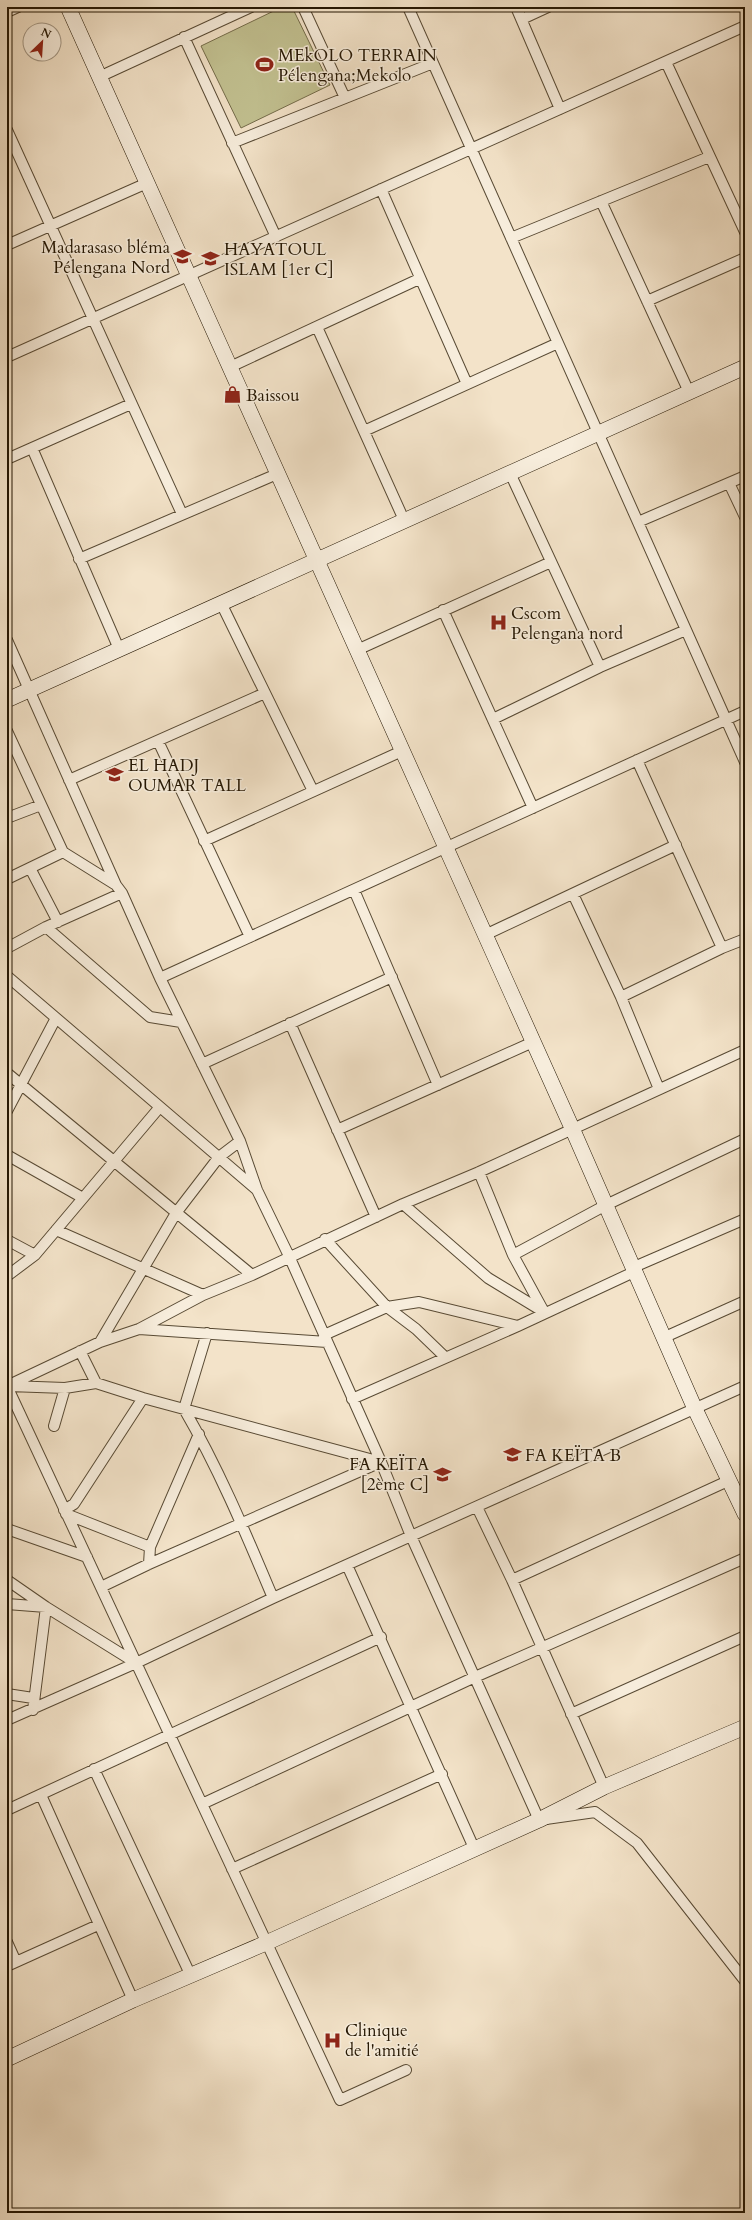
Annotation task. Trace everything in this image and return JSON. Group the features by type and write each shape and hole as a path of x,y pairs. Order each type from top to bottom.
{"street":[{"path":"7,12 18,7"},
{"path":"68,7 666,1337 695,1409 745,1514"},
{"path":"99,77 251,7"},
{"path":"303,7 346,98"},
{"path":"408,7 745,762"},
{"path":"516,7 560,109"},
{"path":"522,19 548,7"},
{"path":"7,358 745,26"},
{"path":"184,37 276,237"},
{"path":"666,62 745,232"},
{"path":"232,143 433,63"},
{"path":"7,130 182,514"},
{"path":"511,238 710,157"},
{"path":"7,245 147,183"},
{"path":"381,190 419,279 467,384"},
{"path":"601,201 689,392"},
{"path":"647,301 745,258"},
{"path":"230,367 419,279"},
{"path":"316,327 404,520"},
{"path":"364,431 558,343"},
{"path":"7,700 745,367"},
{"path":"7,459 131,404"},
{"path":"32,448 119,649"},
{"path":"510,473 600,667"},
{"path":"79,559 277,474"},
{"path":"638,522 745,476"},
{"path":"729,483 745,517"},
{"path":"357,650 551,562"},
{"path":"221,603 313,791"},
{"path":"443,610 533,808"},
{"path":"493,719 600,667 686,630"},
{"path":"7,640 116,885 122,893 160,978 240,1141 256,1190 289,1256 381,1462 411,1536 539,1820"},
{"path":"69,780 265,693"},
{"path":"160,978 745,711"},
{"path":"7,732 10,744 41,804 63,852 116,885"},
{"path":"158,740 250,937"},
{"path":"204,840 402,751"},
{"path":"638,760 722,948"},
{"path":"7,818 41,804"},
{"path":"485,935 676,845"},
{"path":"7,879 63,852"},
{"path":"30,868 58,922"},
{"path":"354,890 438,1085"},
{"path":"7,948 46,927 122,893"},
{"path":"573,894 621,997 659,1089"},
{"path":"46,927 150,1017 181,1022"},
{"path":"621,997 745,938"},
{"path":"7,976 158,1108 219,1157 256,1190"},
{"path":"202,1064 392,977"},
{"path":"7,1111 56,1018"},
{"path":"290,1024 376,1217"},
{"path":"337,1130 533,1042"},
{"path":"381,1462 143,1398 96,1383 65,1388 7,1386 100,1342 139,1329 203,1295 252,1275 289,1256 403,1204 479,1172 572,1128 745,1050"},
{"path":"7,1073 252,1275"},
{"path":"7,1276 35,1255 158,1108"},
{"path":"513,1255 606,1205 745,1138"},
{"path":"100,1342 176,1213 219,1157 240,1141"},
{"path":"7,1155 83,1198"},
{"path":"479,1172 513,1255 544,1312"},
{"path":"403,1204 488,1278 544,1312"},
{"path":"352,1399 518,1326 544,1312 745,1218"},
{"path":"56,1230 203,1295"},
{"path":"7,1240 35,1255"},
{"path":"325,1240 387,1307 416,1329 445,1357"},
{"path":"666,1337 745,1300"},
{"path":"139,1329 326,1339 387,1307 419,1302 518,1326"},
{"path":"207,1333 184,1409 199,1434 241,1523 273,1598"},
{"path":"80,1351 96,1383"},
{"path":"7,1386 340,2100 406,2070"},
{"path":"7,1720 33,1710 273,1598 745,1386"},
{"path":"54,1426 65,1388"},
{"path":"65,1512 74,1504 143,1398"},
{"path":"148,1564 150,1547 199,1434"},
{"path":"101,1588 148,1564 381,1462"},
{"path":"512,1580 730,1480"},
{"path":"477,1507 512,1580 604,1787"},
{"path":"65,1512 150,1547"},
{"path":"7,1529 87,1558"},
{"path":"202,1804 475,1677 745,1558"},
{"path":"347,1565 412,1706 474,1848"},
{"path":"7,1580 46,1608 136,1663"},
{"path":"7,1604 46,1608"},
{"path":"33,1710 33,1698 46,1608"},
{"path":"571,1714 745,1636"},
{"path":"7,1810 381,1637"},
{"path":"7,1694 33,1698"},
{"path":"7,2059 190,1974 266,1943 539,1820 604,1787 745,1728"},
{"path":"94,1769 190,1974"},
{"path":"232,1869 442,1774"},
{"path":"41,1795 98,1925 133,2000"},
{"path":"539,1820 595,1812 638,1843 745,1981"},
{"path":"7,1942 12,1964 98,1925"}],"shaded area":[{"name":"MEkOLO TERRAIN Pélengana;Mekolo","path":"282,7 292,7 330,85 241,128 201,46"}],"place":[{"name":"MEkOLO TERRAIN Pélengana;Mekolo","path":"265,65"},
{"name":"Madarasaso bléma Pélengana Nord","path":"183,257"},
{"name":"HAYATOUL ISLAM [1er C]","path":"211,259"},
{"name":"Baissou","path":"233,395"},
{"name":"Cscom Pelengana nord","path":"498,623"},
{"name":"EL HADJ OUMAR TALL","path":"115,775"},
{"name":"FA KEÏTA B","path":"512,1455"},
{"name":"FA KEÏTA [2ème C]","path":"442,1474"},
{"name":"Clinique de l'amitié","path":"332,2040"}]}
